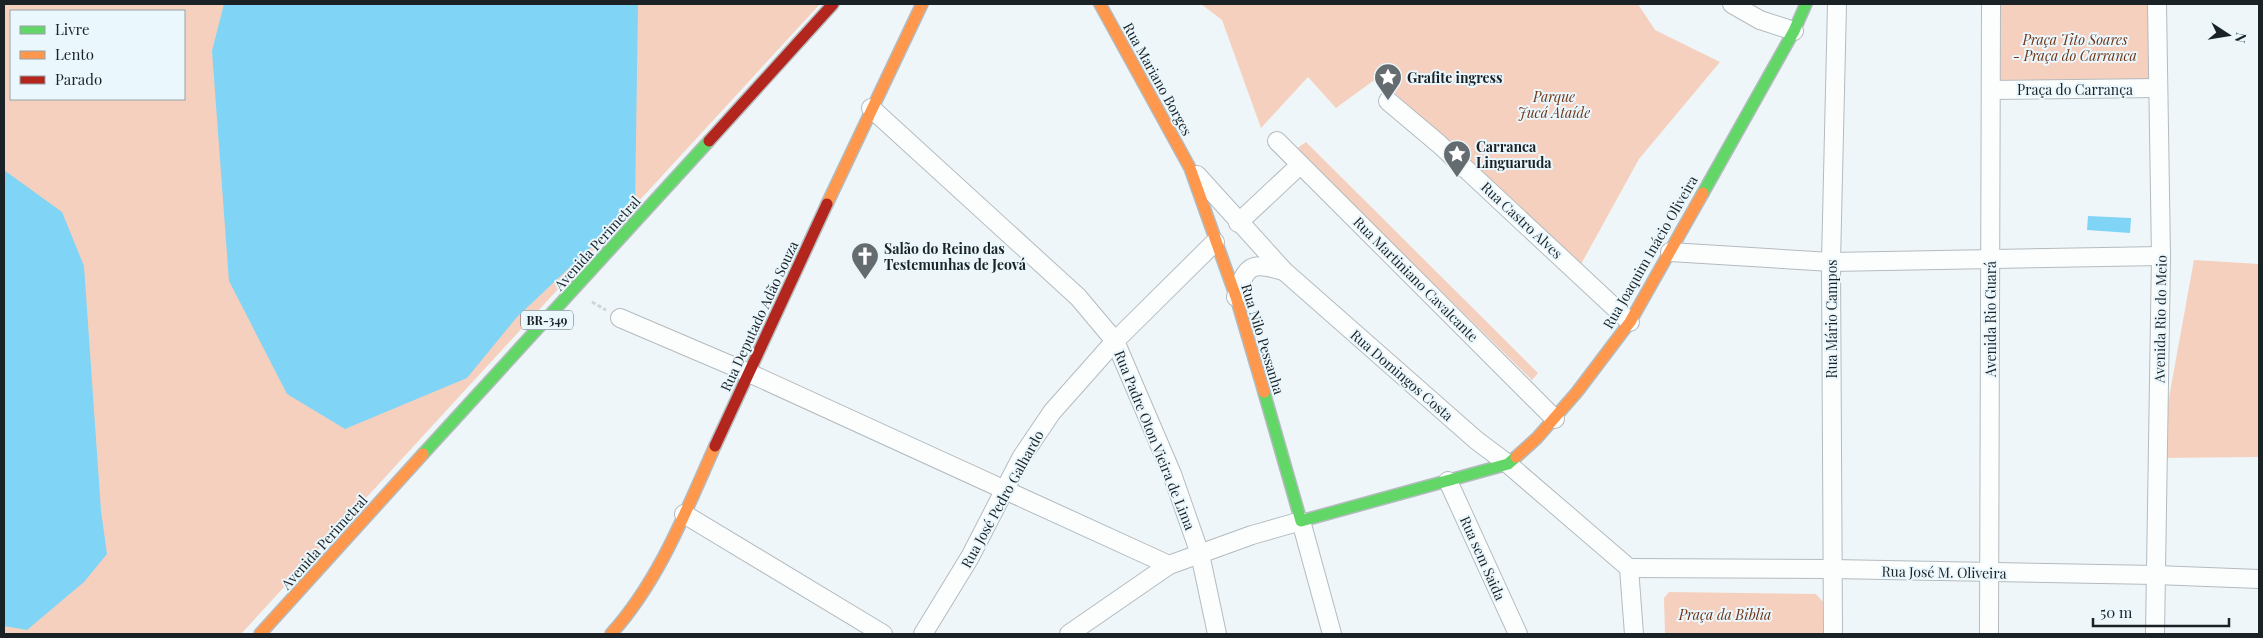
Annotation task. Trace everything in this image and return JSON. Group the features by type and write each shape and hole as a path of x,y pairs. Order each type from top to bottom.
{"street":[{"name":"Avenida Perimetral","path":"260,634 833,4"},
{"name":"Rua Deputado Adão Souza","path":"622,631 654,575 684,514 922,4"},
{"name":"Rua Mariano Borges","path":"1100,4 1190,168"},
{"path":"1732,4 1760,20 1794,31"},
{"name":"Rua Joaquim Inácio Oliveira","path":"1301,521 1508,464 1555,419 1630,322 1794,31 1806,4"},
{"name":"Rua Mário Campos","path":"1833,634 1831,262 1837,4"},
{"name":"Avenida Rio Guará","path":"1989,634 1991,4"},
{"name":"Avenida Rio do Meio","path":"2156,634 2160,256 2157,4"},
{"name":"Praça do Carrança","path":"1991,90 2158,88"},
{"name":"Rua Castro Alves","path":"1388,101 1440,144 1630,322"},
{"name":"Rua Padre Oton Vieira de Lima","path":"872,108 1078,297 1116,341 1172,474 1200,554 1217,634"},
{"name":"Rua Martiniano Cavalcante","path":"1276,141 1459,321 1555,419"},
{"path":"1238,223 1300,165"},
{"name":"Rua Domingos Costa","path":"1190,168 1238,223 1284,271 1476,440 1508,464 1629,568"},
{"name":"Rua Nilo Pessanha","path":"1190,168 1236,297 1301,521"},
{"name":"Rua José Pedro Galhardo","path":"923,634 970,557 1021,458 1052,412 1116,341 1215,242"},
{"path":"1670,252 1831,262 2160,256"},
{"path":"1236,297 1242,278 1252,267 1262,264 1284,271"},
{"path":"620,318 749,373 1169,565"},
{"name":"Rua sem Saida","path":"1448,481 1518,634"},
{"path":"684,514 884,634"},
{"path":"1069,634 1169,565 1252,535 1301,521 1332,634"},
{"path":"1629,568 1634,634"},
{"name":"Rua José M. Oliveira","path":"1629,568 1832,569 2156,575 2259,579"}],"path":[{"path":"573,291 620,318"}],"green space":[{"path":"4,4 820,4 241,634 4,634"},
{"name":"Parque Jucá Ataíde","path":"1201,4 1638,4 1655,30 1720,62 1639,159 1580,266 1387,86 1373,81 1336,108 1308,77 1261,128 1222,20"},
{"name":"Praça Tito Soares - Praça do Carranca","path":"1992,4 2153,4 2158,88 1991,90"},
{"path":"1306,142 1538,373 1532,380 1296,149"},
{"path":"2194,260 2259,264 2259,457 2158,458"},
{"name":"Praça da Biblia","path":"1669,592 1816,594 1824,603 1824,634 1665,634 1664,598"}],"water":[{"path":"224,4 638,4 635,206 517,317 467,378 345,429 287,394 229,281 212,51"},
{"path":"4,170 62,212 84,266 101,511 107,554 84,582 27,630 4,626"},
{"path":"2088,216 2131,218 2130,233 2087,230"}],"traffic: fast":[{"path":"1703,193 1794,31 1806,4"},
{"path":"423,454 709,141"},
{"path":"1264,392 1301,521 1508,464 1516,457"}],"traffic: slow":[{"path":"827,204 922,4"},
{"path":"1100,4 1190,168 1236,297 1264,392"},
{"path":"1516,457 1537,438 1577,392 1630,322 1703,193"},
{"path":"611,634 628,613 657,568 682,520 715,446"},
{"path":"260,634 423,454"}],"traffic: jam":[{"path":"709,141 833,4"},
{"path":"715,446 827,204"}],"place":[{"name":"Grafite ingress","path":"1388,101"},
{"name":"Carranca Linguaruda","path":"1457,178"},
{"name":"Salão do Reino das Testemunhas de Jeová","path":"865,280"}]}
